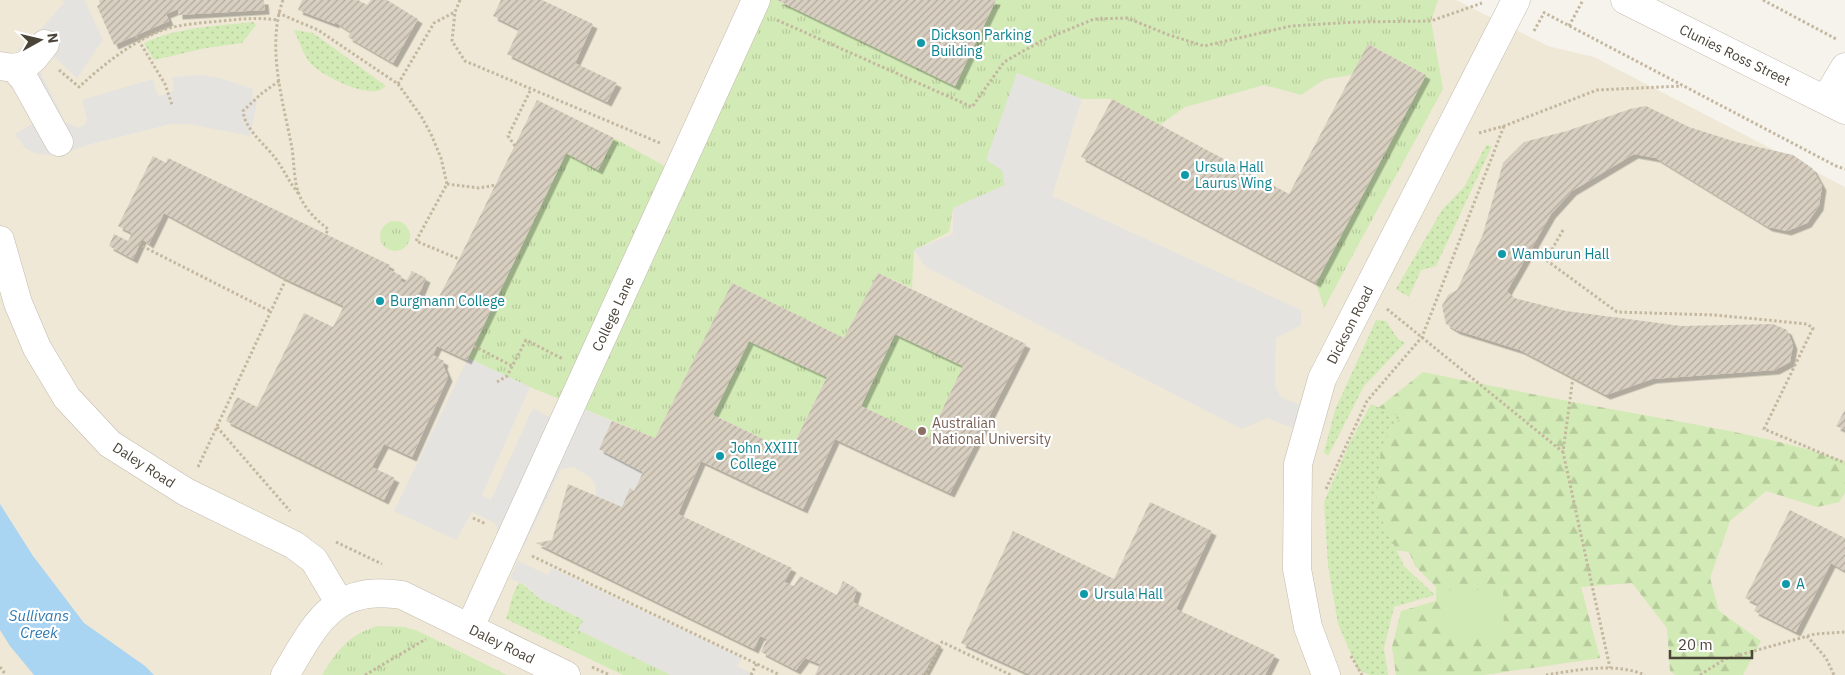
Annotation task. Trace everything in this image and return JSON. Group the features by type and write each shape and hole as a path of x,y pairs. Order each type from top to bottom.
{"street":[{"name":"Clunies Ross Street","path":"1625,0 1836,105"},
{"name":"College Lane","path":"470,627 754,4"},
{"name":"Dickson Road","path":"1326,675 1308,627 1297,570 1298,464 1322,379 1526,4"},
{"path":"13,73 28,65 42,48"},
{"path":"1836,105 1845,68"},
{"name":"Daley Road","path":"0,240 18,303 34,339 67,398 110,444 186,492 294,545 314,560 339,602 357,596 377,593 402,595 566,675"},
{"path":"285,675 313,628 339,602"}],"path":[{"path":"283,0 278,13 276,48 279,81 299,194"},
{"path":"460,0 455,12 452,40 465,61 686,154"},
{"path":"1570,26 1583,0"},
{"path":"1763,0 1845,44"},
{"path":"754,4 972,107 1004,62 1041,41 1094,18 1127,18 1169,35 1204,46 1291,26 1355,22 1431,21 1483,3"},
{"path":"1526,4 1845,169"},
{"path":"398,84 434,23 455,12"},
{"path":"278,13 318,30 398,84 421,116 430,134 441,158 447,184 416,241 459,259"},
{"path":"42,48 79,87 99,69 140,42 161,31 179,26 259,17 278,20"},
{"path":"136,36 165,84 172,105"},
{"path":"279,81 261,94 243,111 244,119 249,128 277,161 315,220 328,229 326,234"},
{"path":"1477,134 1504,126 1597,90 1683,86"},
{"path":"515,146 508,136 531,89"},
{"path":"1322,484 1323,495 1367,401 1422,337 1504,126"},
{"path":"447,184 479,188 496,185"},
{"path":"1563,230 1546,260 1617,312 1715,315 1806,324 1813,328 1764,429 1845,463"},
{"path":"138,244 270,311"},
{"path":"186,492 286,279"},
{"path":"1383,305 1563,452"},
{"path":"497,382 507,376 526,340 568,361"},
{"path":"474,346 512,366"},
{"path":"1573,377 1563,452 1610,668"},
{"path":"217,427 290,512"},
{"path":"473,518 488,524 493,537 780,675"},
{"path":"1700,675 1725,659 1815,634 1845,632"},
{"path":"1807,636 1826,658 1834,675"},
{"path":"364,675 428,638"},
{"path":"926,675 942,642 1011,675"},
{"path":"1346,650 1362,675"},
{"path":"752,675 757,664"},
{"path":"0,667 6,675"},
{"path":"1546,675 1610,668 1633,670 1645,675"}],"shaded area":[{"name":"Australian National University","path":"0,0 1456,0 1548,46 1594,57 1845,187 1845,675 0,675"},
{"path":"62,0 86,0 103,40 77,78 52,55 40,71 65,122 76,127 81,127 86,123 87,118 82,100 153,79 157,94 160,96 174,91 172,77 202,75 220,78 253,89 252,98 257,102 250,136 189,124 171,124 91,144 62,154 47,155 34,153 25,148 15,134 39,120 18,49 29,42 64,3"},
{"path":"1017,73 1082,99 1052,196 1301,310 1301,325 1276,338 1275,386 1281,397 1300,405 1293,428 1267,418 1242,429 926,267 914,250 953,234 953,208 1005,185 1002,170 986,160"},
{"path":"468,358 530,387 482,495 491,500 533,408 551,418 564,401 612,421 599,449 643,472 634,491 630,488 622,507 596,496 595,483 587,475 573,467 561,469 524,546 499,533 495,523 472,512 456,540 394,511"},
{"path":"518,561 548,575 552,568 742,658 737,666 756,675 671,675 578,630 584,620 539,598 524,584 510,579"}],"green space":[{"path":"756,0 777,0 955,86 996,0 1438,0 1431,21 1443,89 1324,308 1316,283 1426,75 1369,44 1352,75 1325,79 1301,95 1264,85 1185,107 1160,125 1112,99 1082,99 1017,73 1003,170 1005,185 953,208 949,232 914,250 912,288 878,273 844,338 732,284 655,438 530,387 468,358 566,153 598,169 614,138 677,173"},
{"path":"253,22 256,25 242,43 206,48 154,60 144,43 184,30"},
{"path":"294,30 313,33 386,86 377,91 361,90 325,74 309,62"},
{"path":"1486,145 1492,146 1436,266 1421,270 1409,297 1396,289 1442,210 1464,187"},
{"path":"395,221 406,225 410,236 406,247 395,251 384,247 380,236 384,225"},
{"path":"1376,320 1386,321 1398,339 1405,343 1364,386 1328,456 1324,452 1335,410"},
{"path":"895,334 963,366 929,438 861,406"},
{"path":"749,341 827,377 790,452 713,415"},
{"path":"1423,372 1743,434 1845,461 1845,493 1839,502 1817,507 1766,491 1730,521 1710,578 1719,611 1761,641 1743,675 1675,675 1670,671 1667,628 1632,583 1581,587 1600,658 1484,675 1396,675 1392,647 1401,611 1436,601 1436,587 1415,566 1409,552 1362,546 1367,417"},
{"path":"1371,404 1400,417 1381,447 1376,507 1404,566 1435,595 1394,607 1384,648 1388,675 1370,675 1358,670 1338,624 1328,565 1324,502 1350,442"},
{"path":"520,582 539,598 584,620 578,630 571,650 506,619 513,595"},
{"path":"1444,590 1503,590 1504,638 1442,638"},
{"path":"377,626 405,627 418,631 507,675 322,675 344,645 358,634"},
{"path":"578,630 671,675 623,675 571,650"}],"water":[{"name":"Sullivans Creek","path":"0,504 33,556 84,623 145,666 154,675 34,675 10,646 0,630"}],"building":[{"path":"99,0 264,0 265,10 178,15 178,9 166,14 169,21 114,45 97,6 100,4"},
{"path":"302,0 358,0 367,5 371,0 387,0 418,19 393,63 348,37 351,32 335,22 335,24 298,10"},
{"path":"501,0 542,0 593,24 575,63 617,83 607,102 507,54 519,29 493,16"},
{"name":"Dickson Parking Building","path":"777,0 996,0 955,86"},
{"name":"Ursula Hall Laurus Wing","path":"1368,44 1426,75 1316,283 1081,157 1112,99 1289,194"},
{"name":"Burgmann College","path":"537,100 614,138 598,170 566,153 467,360 437,346 433,355 444,361 443,365 448,377 412,457 384,444 372,467 395,478 384,500 226,421 237,397 257,407 304,313 333,327 344,306 286,279 164,213 149,244 142,239 133,259 109,246 114,234 128,241 132,233 118,226 153,156 166,163 168,158 390,265 388,269 402,276 400,281 405,283 412,271 426,278 418,297 434,306"},
{"name":"Wamburun Hall","path":"1646,106 1689,127 1736,142 1793,155 1812,168 1822,186 1819,206 1807,223 1787,231 1768,227 1656,158 1634,154 1572,191 1551,214 1507,291 1514,298 1566,311 1681,326 1773,324 1787,330 1793,345 1790,362 1775,370 1652,379 1606,395 1520,350 1456,330 1446,324 1442,306 1448,295 1457,290 1483,234 1503,163 1524,142 1567,131 1630,109"},
{"name":"John XXIII College","path":"878,273 1026,344 950,493 835,439 803,509 701,461 678,514 792,568 784,582 794,586 800,576 837,595 843,581 857,589 853,602 939,645 923,675 815,675 820,664 805,658 796,670 761,652 767,639 760,636 754,649 536,543 552,540 568,484 622,507 630,488 634,491 643,472 599,449 612,421 655,438 732,283 844,338","holes":["895,334 963,366 929,438 861,406","749,341 827,377 790,452 713,415"]},
{"path":"1845,410 1845,430 1836,426"},
{"name":"Ursula Hall","path":"1150,502 1212,531 1176,609 1275,655 1265,675 1031,675 961,643 1013,531 1114,579"},
{"name":"A","path":"1790,510 1845,538 1845,571 1831,563 1796,632 1754,611 1758,604 1745,598"}],"place":[{"name":"Dickson Parking Building","path":"921,43"},
{"name":"Ursula Hall Laurus Wing","path":"1185,175"},
{"name":"Wamburun Hall","path":"1502,254"},
{"name":"Burgmann College","path":"380,301"},
{"name":"Australian National University","path":"922,431"},
{"name":"John XXIII College","path":"720,456"},
{"name":"A","path":"1786,584"},
{"name":"Ursula Hall","path":"1084,594"}]}
